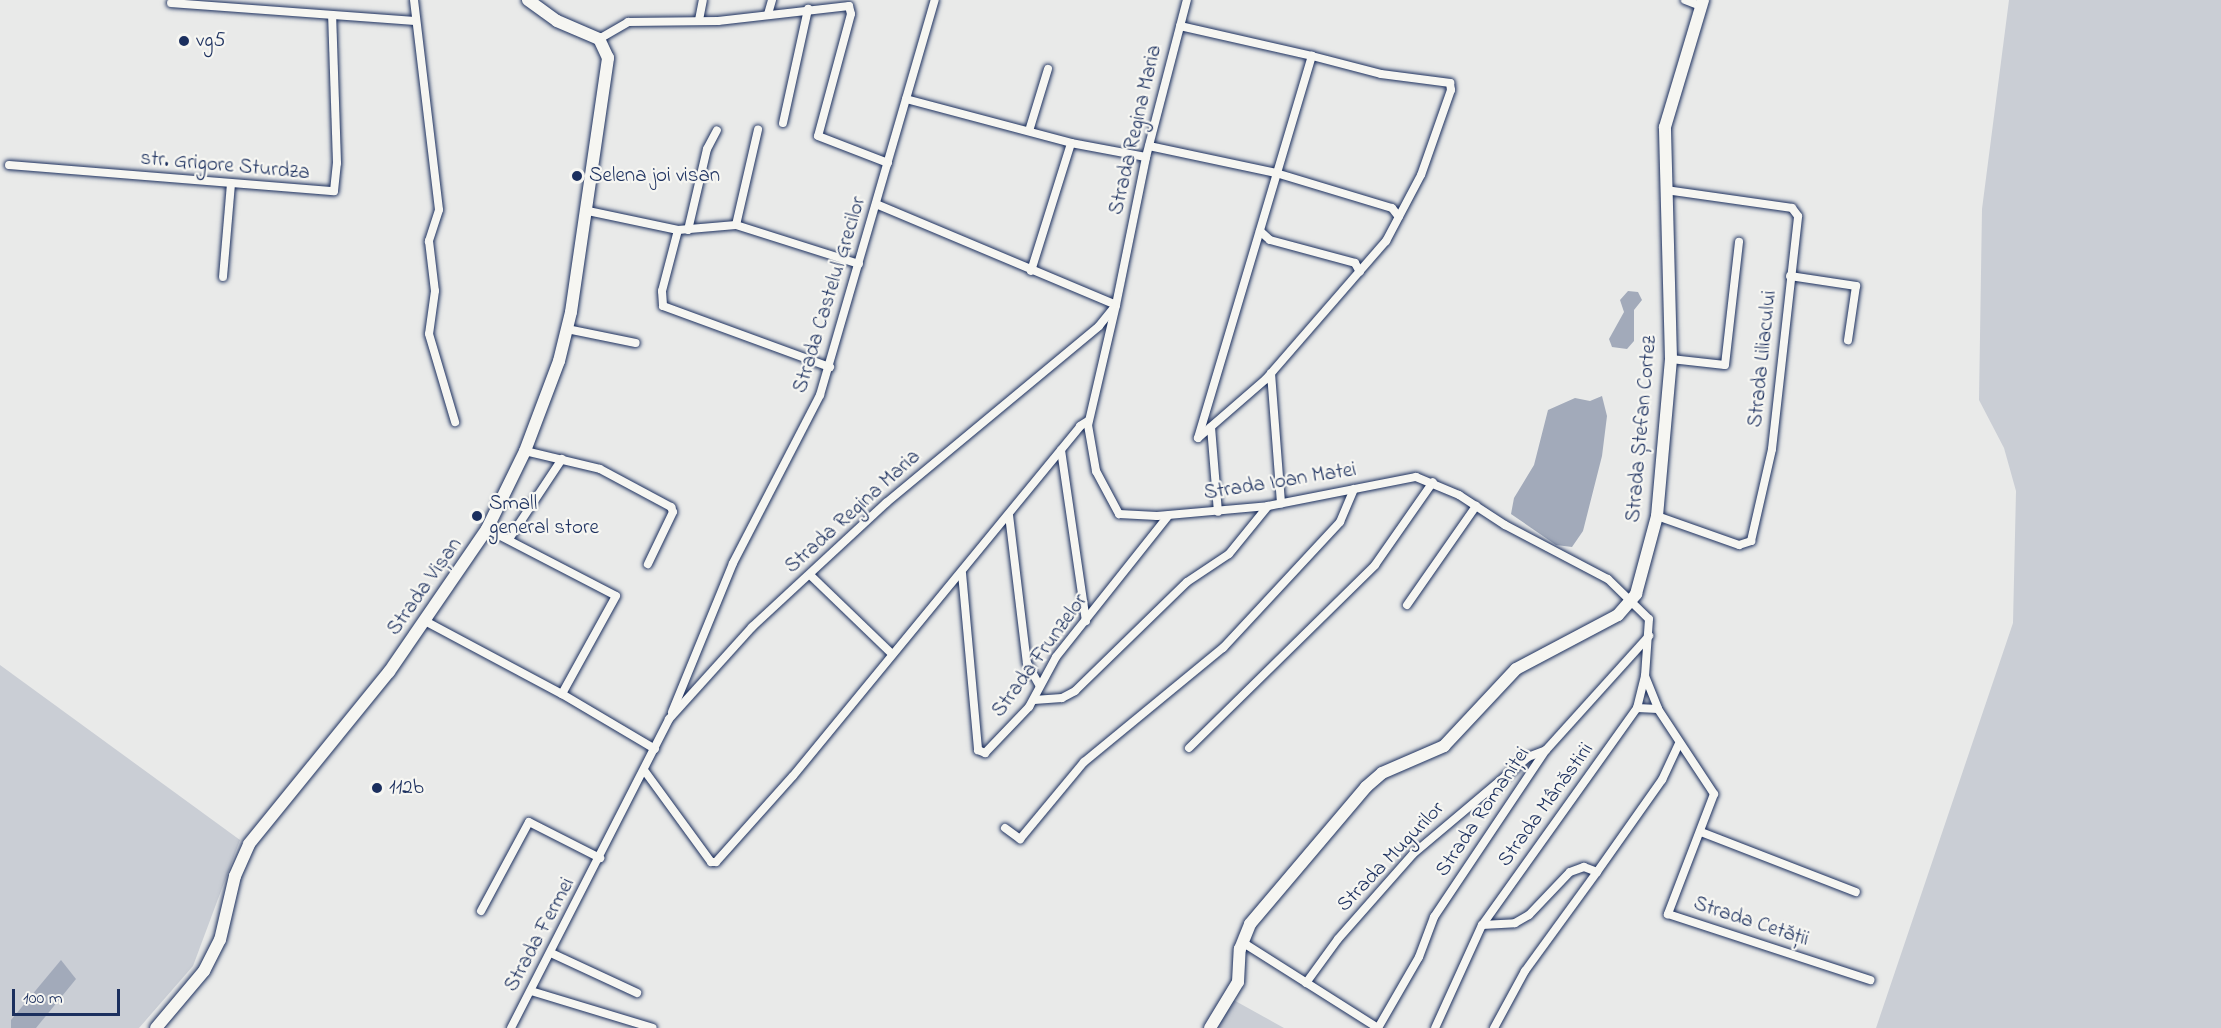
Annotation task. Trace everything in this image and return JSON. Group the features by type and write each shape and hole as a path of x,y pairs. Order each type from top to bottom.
{"street":[{"path":"414,0 414,21 422,50 439,210 429,242 435,291 429,334 455,422"},
{"path":"528,0 557,21 599,39 628,22 699,20 843,5 852,10 818,136 888,163"},
{"path":"699,20 704,0"},
{"path":"768,14 772,0"},
{"name":"Strada Castelul Grecilor","path":"669,719 733,563 790,460 830,367 935,0"},
{"name":"Strada Regina Maria","path":"644,770 669,719 752,627 886,503 1099,326 1116,305 1146,157 1187,0"},
{"path":"1685,0 1702,3"},
{"path":"171,3 414,21"},
{"name":"Strada Ștefan Cortez","path":"1210,1028 1238,982 1242,942 1261,909 1366,787 1382,773 1444,746 1516,669 1618,615 1632,598 1657,516 1671,359 1672,247 1666,190 1668,107 1702,3"},
{"path":"783,123 808,9"},
{"name":"str. Grigore Sturdza","path":"9,165 334,191 337,163 332,15"},
{"path":"1180,26 1312,56 1381,74 1449,83 1434,145 1386,241 1271,373 1198,438 1312,56"},
{"name":"Strada Vișan","path":"156,1028 204,971 220,940 235,876 249,844 425,621 487,530 525,452 567,329 588,211 607,76 607,50 599,39"},
{"path":"1029,131 1048,69"},
{"path":"906,99 1071,142 1146,157"},
{"path":"688,230 707,149 717,130"},
{"path":"736,225 758,130"},
{"path":"1031,271 1071,142"},
{"path":"1149,146 1276,173 1392,208 1399,217"},
{"path":"223,277 231,184"},
{"name":"Strada Liliacului","path":"1657,516 1739,545 1751,541 1772,449 1797,211 1666,190"},
{"path":"876,204 1116,305"},
{"path":"588,211 678,230 736,225 859,264"},
{"path":"678,230 662,291 663,306 830,367"},
{"path":"1260,231 1270,240 1355,264 1360,272"},
{"path":"1671,359 1725,365 1739,242"},
{"path":"1790,276 1856,286 1848,340"},
{"name":"Strada Ioan Matei","path":"1116,305 1088,422 1096,471 1112,507 1125,516 1218,512 1268,506 1405,477 1433,482 1577,560 1632,598"},
{"path":"567,329 636,343"},
{"path":"1271,373 1281,504"},
{"path":"644,770 714,863 793,776 1061,450 1088,422"},
{"path":"1211,427 1218,512"},
{"path":"1061,450 1086,621"},
{"path":"525,452 600,469 671,507 673,512 648,564"},
{"path":"509,539 562,459"},
{"path":"1189,748 1375,565 1433,482"},
{"path":"1005,828 1020,839 1084,762 1223,648 1333,530 1350,505 1354,489"},
{"path":"1034,700 1062,698 1074,690 1187,582 1229,554 1268,506"},
{"path":"1407,605 1476,507"},
{"path":"1009,515 1027,663 1039,685"},
{"name":"Strada Frunzelor","path":"962,573 980,752 988,752 1034,700 1039,685 1169,515"},
{"path":"487,530 509,539 616,596 562,694"},
{"path":"810,575 892,654"},
{"name":"Strada Mânăstirii","path":"1435,1028 1482,925 1636,708 1645,675 1649,619 1632,598"},
{"path":"425,621 562,694 655,749"},
{"name":"Strada Romaniței","path":"1378,1028 1419,957 1434,917 1546,750 1649,636"},
{"name":"Strada Cetății","path":"1645,675 1658,709 1714,794 1668,914 1870,980"},
{"path":"1636,708 1658,709"},
{"path":"1494,1028 1525,971 1662,780 1679,744"},
{"name":"Strada Mugurilor","path":"1306,983 1338,939 1413,854 1528,757 1546,750"},
{"name":"Strada Fermei","path":"511,1028 644,770"},
{"path":"481,910 529,822 600,858"},
{"path":"1701,832 1856,892"},
{"path":"1482,925 1515,923 1529,915 1570,872 1584,867 1597,872"},
{"path":"1242,942 1378,1028"},
{"path":"551,953 637,993"},
{"path":"531,991 653,1028"}],"shaded area":[{"path":"2009,0 2221,0 2221,1028 1876,1028 2013,623 2016,491 2004,448 1979,400 1982,209"},
{"path":"0,665 240,840 193,966 139,1028 0,1028"},
{"path":"1230,998 1284,1028 1210,1028"}],"water":[{"path":"1628,291 1638,292 1642,300 1634,310 1634,341 1627,349 1612,347 1609,339 1624,312 1620,300"},
{"path":"1602,396 1607,416 1602,456 1583,531 1572,547 1556,545 1511,514 1514,498 1534,465 1548,410 1575,398 1590,401"},
{"path":"61,960 76,979 36,1028 11,1028 11,1020"}],"place":[{"name":"vg5","path":"184,41"},
{"name":"Selena joi visan","path":"577,176"},
{"name":"Small general store","path":"477,516"},
{"name":"112b","path":"377,788"}]}
